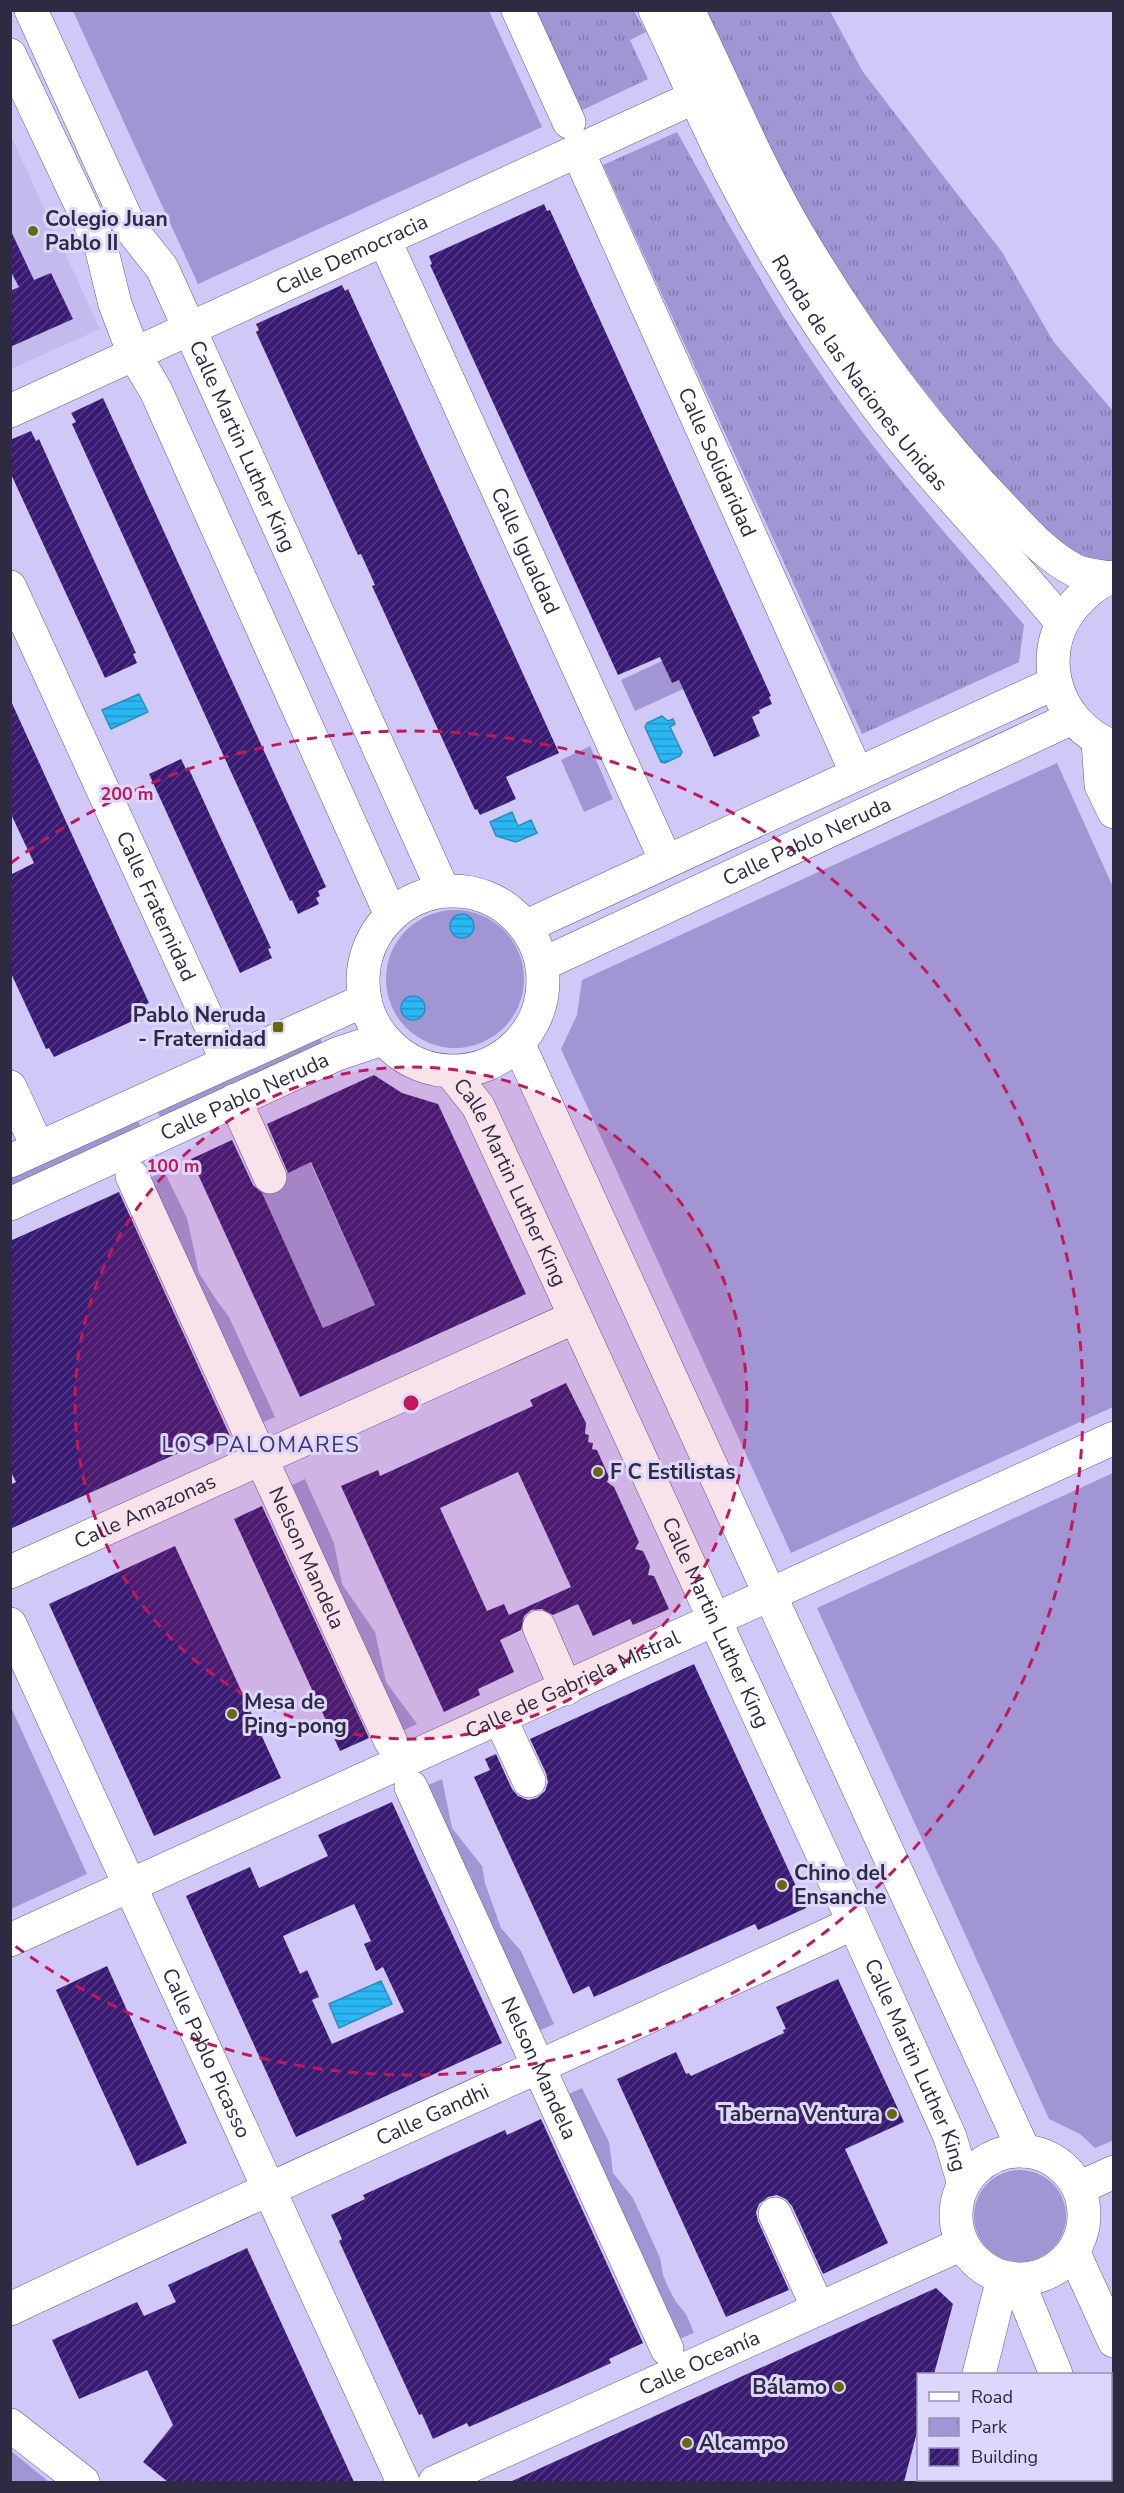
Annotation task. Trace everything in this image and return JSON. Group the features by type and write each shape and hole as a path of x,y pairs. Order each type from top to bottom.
{"street":[{"name":"Calle Martin Luther King","path":"31,10 131,229 162,268 443,890"},
{"name":"Calle Solidaridad","path":"518,10 857,774"},
{"name":"Ronda de las Naciones Unidas","path":"655,10 736,183 785,269 831,341 877,406 958,506 1029,582 1062,623"},
{"name":"Ronda de las Naciones Unidas","path":"688,10 741,126 796,231 900,387 978,483 1054,558 1076,571 1111,578"},
{"path":"10,55 101,247 115,304 134,354 156,391 391,915"},
{"name":"Ronda de las Naciones Unidas","path":"695,97 706,92 741,126"},
{"name":"Calle Democracia","path":"10,411 385,241 573,137 695,97"},
{"name":"Calle Igualdad","path":"385,241 666,861"},
{"name":"Ronda de las Naciones Unidas","path":"1106,744 1083,731 1071,718 1061,701 1055,683 1053,652 1062,623 1074,604 1090,589 1111,578"},
{"name":"Calle Fraternidad","path":"10,587 227,1060"},
{"name":"Calle Pablo Neruda","path":"527,926 1055,683"},
{"name":"Calle Pablo Neruda","path":"543,964 1071,718"},
{"path":"1106,744 1101,785 1113,812"},
{"path":"465,889 490,897 527,926 543,964 541,1007 519,1045 507,1057 470,1071 451,1072 430,1068 412,1061 382,1039 365,1000 363,976 367,954 376,932 391,915 415,898 443,890 465,889"},
{"name":"Calle Pablo Neruda","path":"24,1154 227,1060 365,1000"},
{"name":"Calle Pablo Neruda","path":"10,1204 337,1054 382,1039"},
{"path":"519,1045 1024,2151"},
{"name":"Calle Martin Luther King","path":"451,1072 478,1106 854,1923 950,2138 963,2181"},
{"path":"10,1087 24,1154"},
{"path":"235,1100 270,1176"},
{"name":"Nelson Mandela","path":"132,1176 391,1742"},
{"name":"Calle Amazonas","path":"10,1572 575,1317"},
{"name":"Calle de Gabriela Mistral","path":"10,1940 566,1689 1113,1438"},
{"name":"Calle Pablo Picasso","path":"10,1623 403,2482"},
{"path":"539,1627 566,1689"},
{"path":"500,1719 528,1781"},
{"name":"Nelson Mandela","path":"411,1787 667,2349"},
{"name":"Calle Gandhi","path":"10,2308 268,2188 540,2068 854,1923"},
{"path":"1024,2151 1044,2155 1061,2165 1079,2188 1085,2220 1074,2253 1047,2275 1010,2280 979,2266 962,2244 955,2216 963,2181 986,2160 1005,2152 1024,2151"},
{"path":"1079,2188 1113,2172"},
{"path":"775,2214 818,2308"},
{"name":"Calle Oceanía","path":"435,2482 962,2244"},
{"path":"1074,2253 1113,2341"},
{"path":"979,2373 1010,2280"},
{"path":"1010,2280 1056,2373"},
{"path":"10,2425 83,2482"}],"shaded area":[{"name":"Colegio Juan Pablo II","path":"10,134 100,329 11,369 10,369"}],"green space":[{"path":"73,11 489,11 542,127 198,284"},
{"path":"527,11 634,11 646,32 630,40 648,79 574,114"},
{"path":"705,11 830,11 863,72 1002,252 1053,341 1113,411 1113,562 1091,565 1069,555 994,479 907,368 832,265 770,152"},
{"path":"677,132 761,281 797,339 840,401 916,499 1024,625 1019,662 862,734 603,165"},
{"path":"662,661 672,683 679,680 683,689 635,711 621,680"},
{"path":"590,746 613,799 584,812 561,760"},
{"path":"1057,763 1113,887 1113,1407 791,1553 561,1049 577,1015 582,980"},
{"path":"455,910 482,915 494,921 504,930 513,940 519,952 524,979 519,1006 513,1018 504,1028 494,1037 482,1043 455,1048 428,1043 416,1037 406,1028 397,1018 391,1006 386,979 391,952 397,940 406,930 416,921 428,915"},
{"path":"318,1033 324,1047 162,1121 156,1108"},
{"path":"136,1117 142,1129 11,1189 10,1174"},
{"path":"310,1162 375,1305 323,1328 258,1186"},
{"path":"164,1171 187,1218 199,1273 229,1317 275,1417 250,1428 143,1181"},
{"path":"1113,1473 1114,2140 1095,2148 1080,2134 1049,2119 817,1608"},
{"path":"305,1479 334,1543 342,1584 375,1632 386,1682 417,1724 391,1736 284,1489"},
{"path":"10,1705 87,1874 11,1909 10,1909"},
{"path":"442,1779 452,1828 482,1866 485,1883 501,1928 521,1951 554,2024 532,2034 479,1923 471,1876 415,1791"},
{"path":"582,2088 609,2142 613,2173 633,2198 660,2258 668,2287 686,2314 694,2333 667,2344 556,2100"},
{"path":"1020,2170 1038,2173 1053,2183 1063,2198 1066,2216 1063,2234 1053,2249 1038,2259 1020,2262 1002,2259 987,2249 977,2234 974,2216 977,2198 987,2183 1002,2173"},
{"path":"11,2451 49,2482 11,2482"},
{"path":"1070,2481 1071,2482 993,2482"}],"water":[{"path":"139,694 148,712 111,729 102,710"},
{"path":"662,716 668,721 673,719 675,724 670,727 682,752 680,756 665,763 661,762 645,727 647,723"},
{"path":"512,812 518,826 531,820 537,833 516,842 496,836 490,822"},
{"path":"462,914 470,918 474,926 470,934 462,938 454,934 450,926 454,918"},
{"path":"413,996 418,997 424,1003 424,1013 418,1019 413,1020 408,1019 402,1013 401,1008 402,1003 408,997"},
{"path":"381,1981 392,2004 339,2028 329,2004"}],"building":[{"path":"544,204 547,211 550,210 771,696 769,697 772,704 759,710 760,713 752,717 760,736 714,757 679,680 672,683 660,657 618,675 430,265 432,264 429,256"},
{"path":"10,229 34,280 51,273 73,319 10,347 10,291 19,287 10,270"},
{"path":"342,285 345,291 348,289 559,753 506,777 516,799 480,815 477,809 475,810 372,586 375,585 361,554 358,555 256,332 259,330 256,324"},
{"path":"103,398 326,887 318,891 320,896 316,898 319,904 298,914 292,900 290,901 72,424 76,422 71,413"},
{"path":"31,431 36,441 39,439 136,653 133,654 137,663 105,678 10,472 10,440"},
{"path":"10,699 149,1003 146,1004 150,1013 54,1057 49,1048 46,1049 10,971 10,875 34,863 10,812"},
{"path":"181,759 186,769 188,767 271,948 268,949 272,958 240,973 149,774"},
{"path":"374,1075 402,1093 438,1104 526,1294 300,1397 191,1159 232,1140 253,1185 262,1193 323,1328 375,1305 311,1162 288,1173 267,1124"},
{"path":"119,1192 230,1436 199,1450 196,1445 10,1529 10,1485 16,1482 10,1470 10,1241"},
{"path":"566,1383 586,1423 585,1434 589,1435 588,1442 593,1443 592,1449 597,1450 609,1477 607,1482 614,1487 639,1542 635,1549 643,1551 650,1566 648,1575 654,1576 669,1609 633,1625 630,1619 593,1636 578,1604 553,1615 542,1609 531,1610 524,1616 521,1630 500,1640 514,1672 478,1689 480,1695 444,1712 341,1486 378,1470 380,1476 533,1406 530,1400","holes":["518,1472 571,1587 509,1615 504,1604 487,1611 440,1508"]},
{"path":"262,1506 369,1738 340,1751 234,1519"},
{"path":"175,1546 281,1778 154,1836 49,1604"},
{"path":"694,1664 806,1908 758,1930 755,1924 594,1997 589,1986 573,1994 474,1777 490,1770 485,1759 496,1754 512,1789 518,1796 528,1800 537,1798 545,1791 548,1782 530,1739"},
{"path":"392,1802 502,2043 296,2137 186,1896 250,1867 259,1888 328,1856 318,1835","holes":["354,1904 371,1941 364,1944 376,1971 383,1967 404,2012 332,2044 312,2000 319,1997 307,1970 300,1974 283,1936"]},
{"path":"107,1966 187,2143 137,2166 56,1990"},
{"path":"838,1979 904,2122 845,2149 888,2243 823,2274 792,2206 786,2199 777,2195 768,2197 759,2204 756,2212 758,2221 789,2290 726,2317 617,2079 676,2052 686,2074 689,2073 691,2076 784,2033 783,2030 786,2029 776,2007"},
{"path":"541,2119 643,2343 609,2359 611,2363 572,2381 469,2427 467,2423 433,2439 422,2414 419,2415 339,2241 342,2239 331,2215 365,2199 363,2195 505,2130 507,2135"},
{"path":"247,2248 354,2482 168,2482 143,2462 173,2425 147,2370 79,2399 52,2340 137,2302 144,2316 176,2302 168,2285"},
{"path":"936,2288 953,2304 934,2373 917,2373 917,2432 904,2482 510,2482"}],"place":[{"name":"Colegio Juan Pablo II","path":"33,231"},
{"name":"Pablo Neruda - Fraternidad","path":"278,1027"},
{"name":"F C Estilistas","path":"598,1472"},
{"name":"Mesa de Ping-pong","path":"232,1714"},
{"name":"Chino del Ensanche","path":"782,1885"},
{"name":"Taberna Ventura","path":"892,2114"},
{"name":"Bálamo","path":"839,2387"},
{"name":"Alcampo","path":"687,2443"}],"district":[{"name":"LOS PALOMARES","path":"261,1445"}]}
